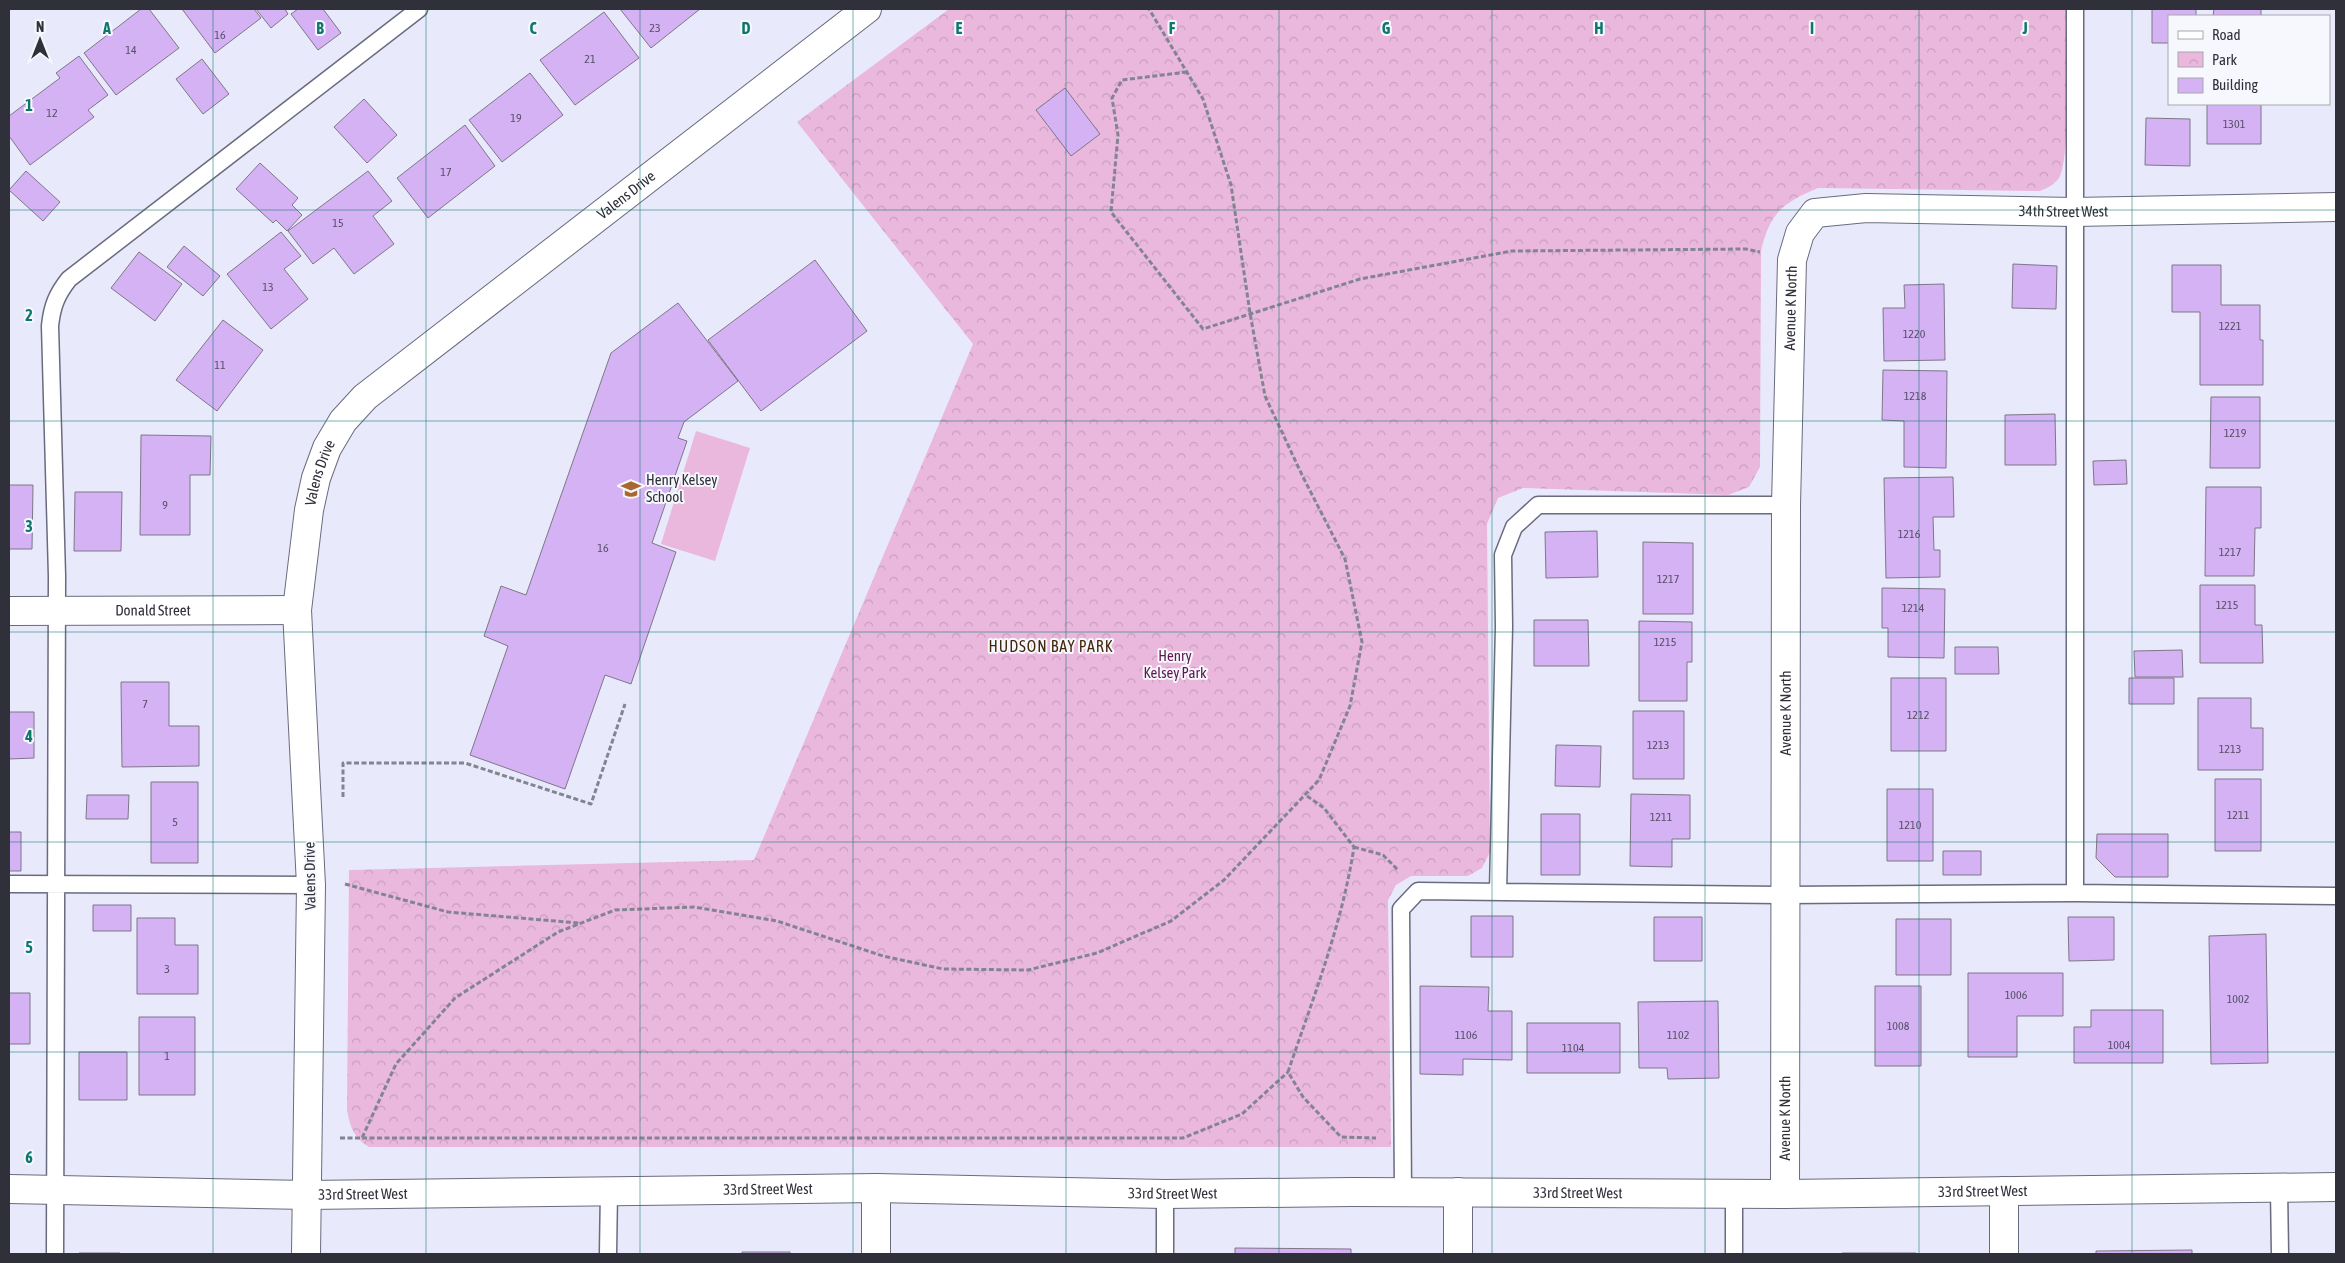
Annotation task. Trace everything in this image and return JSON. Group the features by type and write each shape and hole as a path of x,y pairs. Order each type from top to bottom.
{"street":[{"name":"Valens Drive","path":"306,1254 311,885 297,610 308,510 316,478 327,448 343,421 364,397 856,12"},
{"name":"34th Street West","path":"1800,233 1815,213 1866,208 2074,212 2336,207"},
{"name":"Avenue K North","path":"1785,1194 1786,505 1792,260 1800,233"},
{"name":"Donald Street","path":"9,611 297,610"},
{"name":"33rd Street West","path":"9,1189 307,1195 876,1188 1165,1194 1403,1194 1458,1192 1734,1192 1785,1194 2336,1187"},
{"path":"876,1188 876,1254"},
{"path":"2004,1190 2004,1254"},
{"path":"1458,1192 1458,1254"}],"lane":[{"path":"55,1254 57,610 50,326 52,309 58,292 69,279 419,9"},
{"path":"2075,893 2074,212 2076,9"},
{"path":"1498,892 1504,626 1503,555 1514,527 1538,505 1786,505"},
{"path":"9,884 311,885"},
{"path":"1403,1194 1402,908 1418,891 1784,895 2075,893 2336,896"},
{"path":"2279,1188 2280,1254"},
{"path":"608,1254 610,1190"},
{"path":"1734,1192 1734,1254"},
{"path":"1165,1194 1165,1254"}],"path":[{"path":"362,1138 396,1064 454,998 558,932 615,910 694,907 777,921 883,956 943,970 1028,970 1097,953 1171,921 1224,880 1307,796 1319,780 1350,706 1362,642 1345,559 1303,476 1266,396 1250,313 1231,184 1203,99 1149,9"},
{"path":"1187,72 1122,80 1112,98 1118,135 1111,212 1203,329 1360,279 1512,251 1746,248 1792,260"},
{"path":"343,763 465,763 591,804 625,704"},
{"path":"1307,796 1324,808 1354,847 1382,854 1418,891"},
{"path":"309,1138 1183,1138 1242,1114 1288,1072 1330,950 1348,886 1354,847"},
{"path":"342,883 448,912 582,923"},
{"path":"1288,1072 1303,1097 1341,1136 1403,1139"}],"green space":[{"name":"Henry Kelsey Park","path":"949,9 2066,9 2066,124 2063,167 2059,178 2050,186 2040,191 1818,188 1795,199 1779,211 1773,218 1761,251 1760,467 1749,487 1728,495 1523,488 1498,498 1487,524 1490,852 1482,868 1468,876 1411,876 1396,885 1388,900 1391,1147 369,1147 354,1132 347,1110 349,870 754,860 973,344 797,122"},
{"path":"696,431 750,448 715,561 661,544"}],"building":[{"path":"141,9 149,9 179,48 116,95 84,53"},
{"path":"182,9 254,9 261,18 215,53"},
{"path":"256,9 285,9 288,14 271,28"},
{"path":"298,9 323,9 341,33 318,50 291,14"},
{"path":"620,9 700,9 651,48"},
{"path":"2152,9 2196,9 2196,15 2168,15 2168,43 2152,43"},
{"path":"2214,9 2261,9 2261,15 2213,15"},
{"path":"604,12 639,58 575,105 540,60"},
{"path":"79,56 108,95 88,110 94,117 30,165 9,136 9,116 60,78 56,73"},
{"path":"202,59 229,94 203,114 176,79"},
{"path":"530,73 563,115 502,162 469,120"},
{"path":"1065,88 1100,134 1071,156 1036,110"},
{"path":"364,99 397,135 367,163 334,127"},
{"path":"2207,105 2261,105 2261,144 2207,144"},
{"path":"2146,118 2190,119 2190,166 2145,165"},
{"path":"465,125 495,166 428,218 397,178"},
{"path":"260,163 298,198 292,205 302,215 287,231 276,220 273,223 236,189"},
{"path":"26,171 60,202 43,221 9,190"},
{"path":"368,171 392,201 373,216 394,244 354,274 334,248 313,264 288,231"},
{"path":"281,232 301,256 284,269 308,299 271,329 227,274"},
{"path":"184,246 220,276 203,296 167,267"},
{"path":"139,252 182,284 155,321 111,288"},
{"path":"815,260 867,331 761,411 708,340"},
{"path":"2013,264 2057,266 2056,309 2012,308"},
{"path":"2172,265 2221,265 2221,305 2260,305 2260,340 2263,340 2263,385 2200,385 2200,312 2172,312"},
{"path":"1944,284 1945,360 1884,361 1883,308 1905,308 1904,285"},
{"path":"678,303 738,381 684,422 678,438 687,441 652,543 676,552 631,684 605,675 565,789 470,755 508,646 484,636 501,586 526,595 611,353"},
{"path":"223,320 263,350 217,411 176,380"},
{"path":"1883,370 1947,371 1946,468 1904,467 1904,421 1882,420"},
{"path":"2211,397 2260,397 2260,468 2210,468"},
{"path":"2055,414 2056,465 2005,465 2005,415"},
{"path":"141,435 211,436 210,475 190,475 190,535 140,535"},
{"path":"2126,460 2127,484 2094,485 2093,461"},
{"path":"1953,477 1954,517 1933,517 1934,550 1940,550 1940,577 1886,578 1884,478"},
{"path":"9,485 33,485 32,549 9,549"},
{"path":"2206,487 2261,487 2261,528 2255,528 2254,576 2205,576"},
{"path":"75,492 122,492 121,551 74,551"},
{"path":"1597,531 1598,577 1546,578 1545,532"},
{"path":"1643,542 1693,543 1693,614 1643,614"},
{"path":"2200,585 2255,585 2255,625 2262,625 2263,663 2200,663"},
{"path":"1882,588 1945,589 1944,658 1888,657 1888,628 1882,628"},
{"path":"1534,620 1588,620 1589,666 1534,666"},
{"path":"1639,621 1692,622 1692,662 1687,662 1687,701 1639,701"},
{"path":"1955,647 1998,647 1999,674 1955,674"},
{"path":"2182,650 2183,677 2135,677 2134,651"},
{"path":"1891,678 1946,678 1946,751 1891,751"},
{"path":"2129,678 2174,678 2174,704 2129,704"},
{"path":"121,682 169,682 169,726 199,726 199,766 122,767"},
{"path":"2198,698 2251,698 2251,728 2263,728 2263,770 2198,770"},
{"path":"1633,711 1684,711 1684,779 1633,779"},
{"path":"9,712 34,712 34,758 9,759"},
{"path":"1556,745 1601,746 1600,787 1555,786"},
{"path":"2215,779 2261,779 2261,851 2215,851"},
{"path":"151,782 198,782 198,863 151,863"},
{"path":"1887,789 1933,789 1933,861 1887,861"},
{"path":"1631,794 1690,795 1690,839 1672,839 1672,867 1630,866"},
{"path":"87,795 129,795 128,819 86,819"},
{"path":"1541,814 1580,814 1580,875 1541,875"},
{"path":"9,832 21,832 21,871 9,871"},
{"path":"2097,834 2168,834 2168,877 2115,877 2096,858"},
{"path":"1943,851 1981,851 1981,875 1943,875"},
{"path":"93,905 131,905 131,931 93,931"},
{"path":"1471,916 1513,916 1513,957 1471,957"},
{"path":"1654,917 1702,917 1702,961 1654,961"},
{"path":"2068,917 2114,917 2114,960 2069,961"},
{"path":"137,918 175,918 175,945 198,945 198,994 137,994"},
{"path":"1896,919 1951,919 1951,975 1896,975"},
{"path":"2266,934 2268,1063 2211,1064 2209,936"},
{"path":"1968,973 2063,973 2063,1016 2017,1016 2017,1057 1968,1057"},
{"path":"1420,986 1489,987 1488,1011 1512,1011 1512,1060 1463,1059 1463,1075 1420,1074"},
{"path":"1875,986 1921,986 1921,1066 1875,1066"},
{"path":"9,993 30,993 30,1044 9,1044"},
{"path":"1718,1001 1719,1078 1668,1079 1667,1068 1639,1068 1638,1002"},
{"path":"2091,1010 2163,1010 2163,1063 2074,1063 2074,1027 2091,1027"},
{"path":"139,1017 195,1017 195,1095 139,1095"},
{"path":"1527,1023 1620,1023 1620,1073 1527,1073"},
{"path":"79,1052 127,1052 127,1100 79,1100"},
{"path":"1235,1248 1351,1249 1351,1254 1235,1254"},
{"path":"2192,1250 2192,1254 2096,1254 2096,1251"},
{"path":"742,1252 790,1252 790,1254 742,1254"},
{"path":"120,1253 120,1254 79,1254"},
{"path":"1916,1253 1916,1254 1842,1254"}],"place":[{"name":"Henry Kelsey School","path":"631,489"}],"district":[{"name":"HUDSON BAY PARK","path":"1051,646"}]}
